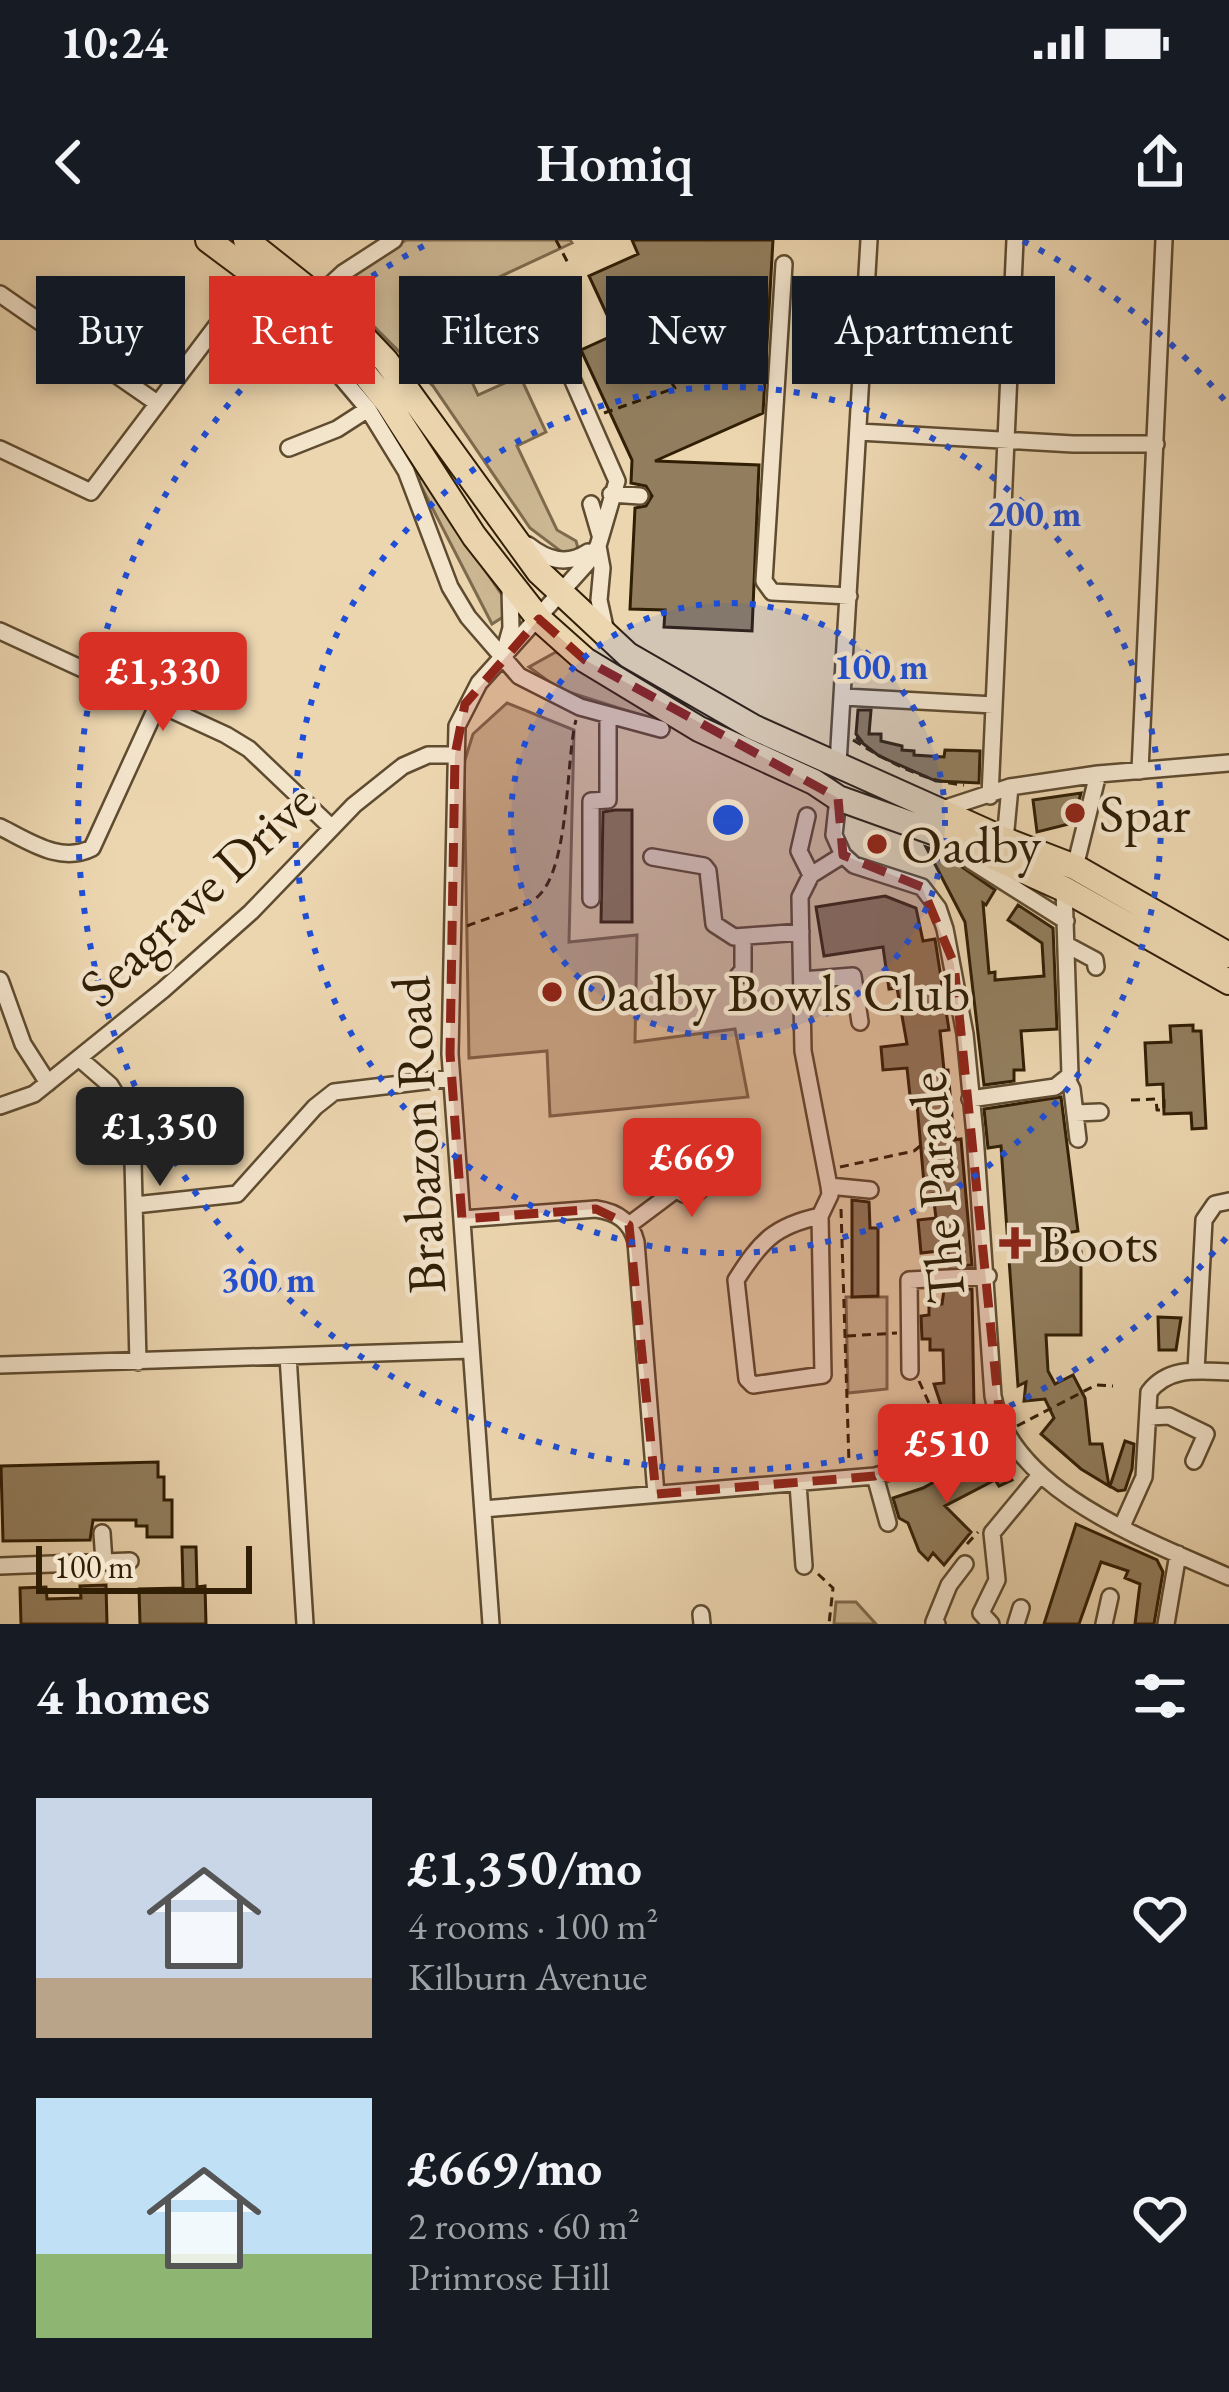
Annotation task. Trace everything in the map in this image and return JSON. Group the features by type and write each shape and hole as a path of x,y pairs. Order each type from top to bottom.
{"highway":[{"path":"208,240 241,276"},
{"path":"246,240 291,276"},
{"path":"375,351 435,427 498,521 559,595 705,719 826,774 838,798"},
{"path":"373,384 475,536 539,619 585,660 699,729 814,782 838,798 1069,878 1229,955"},
{"path":"435,427 482,526 540,598 539,619"},
{"path":"559,595 562,616 572,630 699,729"},
{"path":"628,655 753,727 1005,840 1229,982"},
{"path":"838,764 838,798"},
{"path":"838,764 850,788 949,827 958,842"}],"street":[{"path":"340,276 394,240"},
{"path":"838,764 869,240"},
{"path":"990,796 1015,240"},
{"path":"1140,770 1164,240"},
{"path":"784,264 764,580 772,592 849,596"},
{"path":"0,294 157,403"},
{"path":"0,449 92,492 209,335"},
{"path":"347,384 406,471 450,587 468,617 519,676 580,707 661,729"},
{"path":"498,521 540,555 556,560 575,561 599,542 616,471 575,384"},
{"path":"290,448 337,429 368,409"},
{"path":"860,432 1156,444"},
{"path":"611,494 640,496"},
{"path":"591,504 602,568 599,600 607,633"},
{"name":"Brabazon Road","path":"491,1624 451,1078 454,755 465,704 599,542"},
{"path":"503,656 511,628 510,578"},
{"path":"0,632 249,748 332,828"},
{"path":"844,697 994,705"},
{"path":"0,827 56,853 70,855 92,848 158,704"},
{"path":"591,899 592,801 608,800 608,715"},
{"name":"Seagrave Drive","path":"0,1106 18,1102 80,1059 251,912 354,805 415,758 454,755"},
{"path":"937,811 1010,787 1229,763"},
{"path":"1078,1139 1068,1077 1066,920 1069,878 1098,774"},
{"path":"1005,840 1010,787"},
{"path":"820,1216 775,1230 736,1280 747,1379 752,1385 823,1376 820,1216 832,1181 803,1051 800,897 811,875 842,855 834,835 838,798"},
{"path":"807,816 800,851 811,875"},
{"path":"958,842 971,861 1066,920"},
{"name":"The Parade","path":"842,855 854,865 922,887 938,908 954,964 988,1276 993,1396 1004,1425"},
{"path":"652,857 704,866 715,924 734,937 801,932"},
{"path":"738,976 743,970 743,938"},
{"path":"1067,945 1084,951 1096,967"},
{"path":"802,980 853,976 860,1022"},
{"path":"0,980 22,1044 48,1083"},
{"path":"80,1059 110,1085 132,1120 138,1361"},
{"path":"970,1099 1055,1087 1068,1077"},
{"path":"135,1205 237,1194 334,1092 451,1078"},
{"path":"1075,1113 1100,1112"},
{"path":"832,1181 870,1190"},
{"path":"629,1225 676,1189"},
{"path":"1196,1371 1204,1220 1215,1204 1229,1201"},
{"path":"461,1220 596,1209 610,1211 629,1225 636,1242 656,1494"},
{"path":"910,1371 909,1280 988,1276"},
{"path":"0,1365 471,1350"},
{"path":"288,1356 305,1624"},
{"path":"1123,1526 1144,1477 1143,1405 1149,1392 1165,1377 1229,1372"},
{"path":"1143,1405 1206,1434 1194,1461"},
{"path":"483,1509 875,1476 1004,1425 1040,1474 1079,1504 1229,1577"},
{"path":"991,1624 981,1613 997,1580 992,1533 1040,1474"},
{"path":"875,1476 888,1523"},
{"path":"798,1484 804,1566"},
{"path":"103,1533 104,1562"},
{"path":"1166,1624 1178,1554"},
{"path":"0,1566 130,1561"},
{"path":"936,1623 949,1585 965,1564"},
{"path":"1104,1624 1110,1597"}],"path":[{"path":"556,240 569,266"},
{"path":"591,419 675,388 672,384"},
{"path":"452,927 531,902 543,891 565,818 569,756 580,707"},
{"path":"1131,1100 1156,1100"},
{"path":"849,1479 845,1336 832,1181 925,1142 975,1135"},
{"path":"1072,1244 1090,1244"},
{"path":"845,1336 909,1333"},
{"path":"910,1371 921,1383 948,1446"},
{"path":"1004,1425 1096,1385 1113,1386"},
{"path":"804,1566 833,1588 829,1624"}],"highlighted area":[{"path":"539,619 585,660 838,798 843,855 922,887 954,964 1000,1419 875,1476 656,1494 629,1225 596,1209 462,1219 450,1054 455,755 465,704"}],"shaded area":[{"path":"406,240 572,243 502,276 399,276 399,352 375,327 375,276 350,276"},
{"path":"473,384 478,395 502,384 524,384 546,432 517,446 557,530 576,541 578,548 567,556 530,528 433,386"},
{"path":"422,478 502,595 503,617 492,624 418,480"},
{"path":"556,652 650,712 650,718 559,689 529,667"},
{"path":"507,703 574,730 569,942 637,935 635,1042 735,1029 748,1097 550,1116 547,1051 469,1058 464,763 473,734"},
{"path":"846,1297 887,1297 887,1389 848,1393"},
{"path":"836,1602 856,1602 876,1624 834,1624"}],"building":[{"path":"632,240 773,240 768,326 768,276 606,276 606,313 589,276 638,254"},
{"path":"606,339 606,384 765,384 763,413 655,461 759,465 752,631 664,627 665,610 630,609 635,508 646,506 652,496 646,486 631,483 632,460 582,350"},
{"path":"858,710 871,710 869,734 881,734 881,741 914,751 914,755 944,757 945,750 980,751 979,783 936,781 879,756 856,738 860,739 856,734"},
{"path":"1081,793 1073,823 1037,832 1033,800"},
{"path":"632,810 632,922 601,922 603,812"},
{"path":"926,847 995,890 983,903 989,973 995,972 995,980 1044,976 1042,943 1008,920 1018,905 1053,928 1057,1029 1021,1031 1024,1070 1014,1070 1014,1081 984,1085 965,922"},
{"path":"885,896 916,908 923,941 935,939 949,1030 940,1031 944,1070 948,1070 954,1140 961,1139 972,1265 950,1266 948,1250 921,1253 918,1220 936,1218 933,1194 925,1195 917,1104 911,1105 907,1068 883,1070 881,1047 907,1044 897,988 889,989 883,947 824,956 816,907"},
{"path":"1193,1025 1193,1031 1201,1031 1206,1128 1192,1129 1191,1113 1164,1114 1163,1084 1147,1085 1145,1043 1171,1042 1170,1026"},
{"path":"1061,1097 1078,1231 1054,1235 1081,1251 1081,1335 1046,1335 1048,1371 1055,1384 1073,1375 1085,1398 1090,1444 1102,1444 1109,1486 1041,1434 1054,1418 1045,1399 1024,1401 1026,1382 1018,1386 1001,1146 988,1148 984,1109"},
{"path":"852,1200 869,1202 870,1228 878,1228 878,1296 852,1297"},
{"path":"972,1289 974,1409 947,1423 934,1384 944,1383 943,1350 930,1350 930,1339 922,1339 921,1316 929,1315 929,1304 942,1304 944,1290"},
{"path":"1158,1317 1181,1318 1176,1350 1159,1350"},
{"path":"1125,1441 1134,1444 1132,1469 1125,1490 1118,1491 1110,1486"},
{"path":"988,1452 993,1460 1000,1456 1012,1480 999,1486 995,1480 945,1506 971,1532 944,1565 933,1553 928,1560 919,1551 908,1523 899,1518 893,1498 923,1488"},
{"path":"158,1462 164,1500 172,1500 172,1537 147,1537 147,1526 136,1526 136,1520 93,1520 90,1540 3,1541 1,1466"},
{"path":"1076,1524 1157,1560 1163,1572 1154,1624 1135,1624 1140,1584 1125,1578 1128,1571 1101,1562 1079,1624 1044,1624"},
{"path":"182,1547 196,1547 197,1587 205,1586 206,1624 140,1624 139,1589 183,1588"},
{"path":"106,1585 107,1624 21,1624 20,1588 46,1587 47,1599 81,1598 80,1586"}],"place":[{"name":"Spar","path":"1075,813"},
{"name":"Oadby","path":"877,844"},
{"name":"Oadby Bowls Club","path":"552,992"},
{"name":"Boots","path":"1015,1243"}]}
